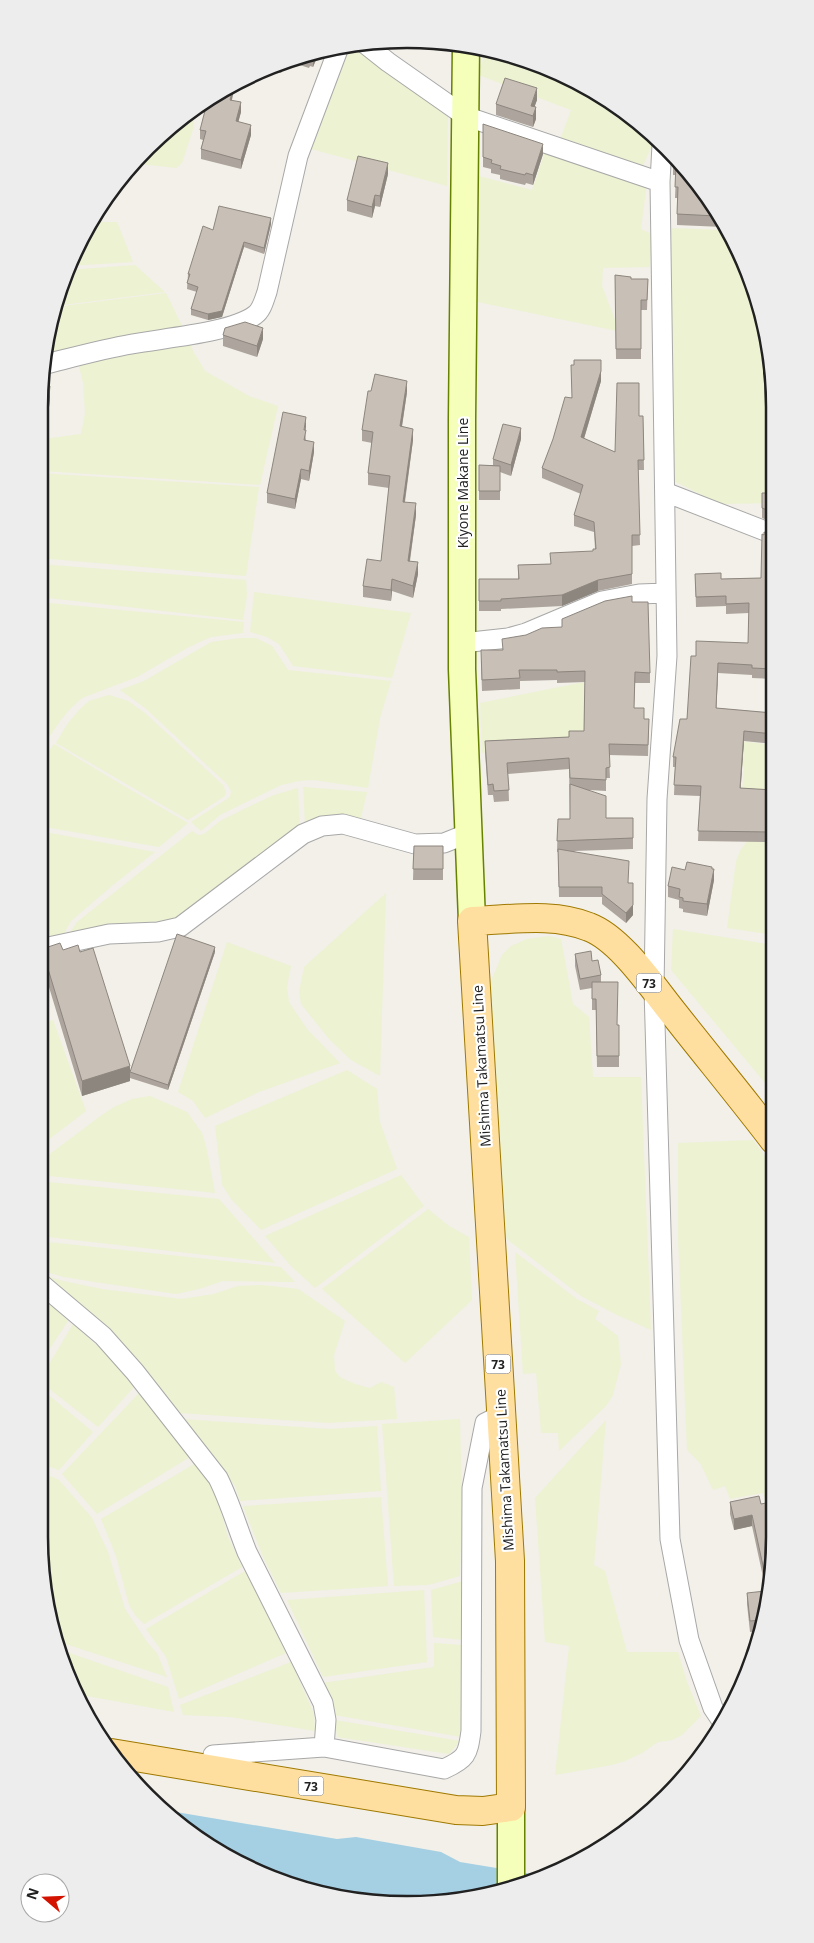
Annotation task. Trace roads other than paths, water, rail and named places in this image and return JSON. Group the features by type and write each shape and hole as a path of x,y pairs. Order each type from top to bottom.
{"main road":[{"name":"Kiyone Makane Line","path":"466,53 462,643 463,723 472,921"},
{"name":"73","path":"472,921 570,920 591,927 614,942 654,989 766,1130"},
{"name":"Mishima Takamatsu Line","path":"472,921 510,1561 511,1807"},
{"name":"73","path":"122,1755 456,1810 483,1811 511,1807"},
{"path":"511,1807 511,1880"}],"street":[{"path":"372,49 465,116 660,182"},
{"path":"51,363 131,344 227,326 243,322 256,314 263,304 267,292 304,134 336,54"},
{"path":"662,154 660,182 667,656 657,799 654,989 670,1539 689,1640 713,1708 718,1716"},
{"path":"665,492 766,532"},
{"path":"462,643 508,638 526,633 602,601 639,594 666,594"},
{"path":"48,947 109,934 158,932 180,927 303,834 322,826 343,824 415,844 444,843 469,833"},
{"path":"48,1290 103,1336 135,1372 218,1478 228,1498 237,1528 248,1552 323,1703 326,1720 324,1747"},
{"path":"211,1770 213,1755 324,1747 444,1769 461,1761 469,1748 471,1731 472,1488 485,1423 501,1415"}],"water":[{"path":"178,1812 337,1839 356,1837 441,1852 460,1862 530,1874 477,1889 431,1895 383,1895 337,1889 291,1876 248,1858 207,1835"}]}
